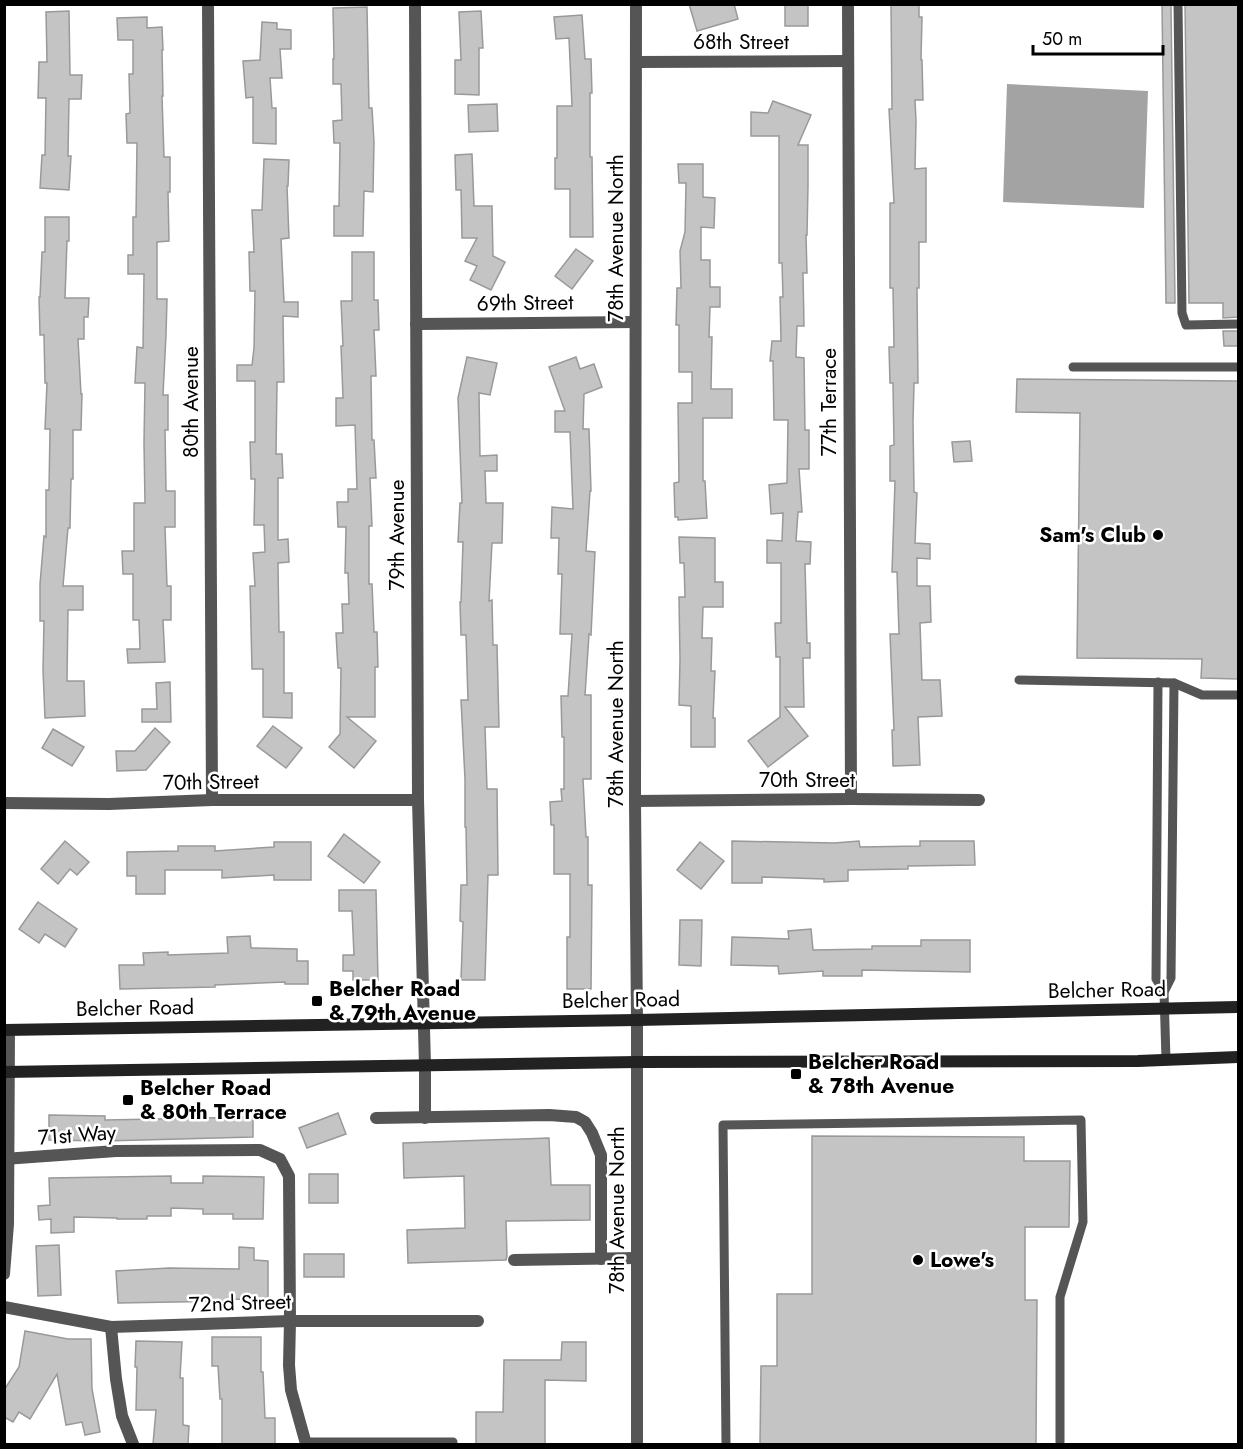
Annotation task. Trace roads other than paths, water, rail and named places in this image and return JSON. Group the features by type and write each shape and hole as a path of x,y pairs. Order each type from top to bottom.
{"main road":[{"name":"Belcher Road","path":"7,1030 1239,1007"},
{"path":"7,1072 637,1062 1166,1060 1239,1057"}],"street":[{"name":"80th Avenue","path":"208,4 212,800"},
{"name":"79th Avenue","path":"415,4 418,800 425,1118"},
{"name":"78th Avenue North","path":"636,4 637,1444"},
{"name":"77th Terrace","path":"848,4 851,799"},
{"name":"68th Street","path":"636,62 847,61"},
{"name":"69th Street","path":"416,324 635,321"},
{"name":"70th Street","path":"4,803 418,800"},
{"name":"70th Street","path":"635,801 979,800"},
{"path":"4,1274 8,1224 7,1030"},
{"path":"376,1118 549,1115 576,1117 585,1122 592,1132 601,1155 601,1259"},
{"name":"71st Way","path":"6,1159 116,1151 260,1150 280,1159 290,1176 290,1320"},
{"path":"514,1260 637,1258"},
{"name":"72nd Street","path":"4,1307 111,1327 290,1320 478,1321"},
{"path":"290,1320 291,1390 305,1443"},
{"path":"111,1327 122,1416 133,1444"}],"lane":[{"path":"1178,4 1182,312 1186,325 1239,324"},
{"path":"1073,368 1239,367"},
{"path":"1019,680 1174,683 1202,695 1239,695"},
{"path":"1158,682 1156,979 1164,992 1166,1060"},
{"path":"1164,992 1171,978 1174,683"},
{"path":"726,1444 723,1125 1081,1120 1083,1222 1060,1297 1060,1444"},
{"path":"305,1443 453,1442"}],"place":[{"name":"Sam's Club","path":"1158,535"},
{"name":"Belcher Road & 79th Avenue","path":"317,1001"},
{"name":"Belcher Road & 78th Avenue","path":"796,1074"},
{"name":"Belcher Road & 80th Terrace","path":"128,1100"},
{"name":"Lowe's","path":"918,1260"}]}
